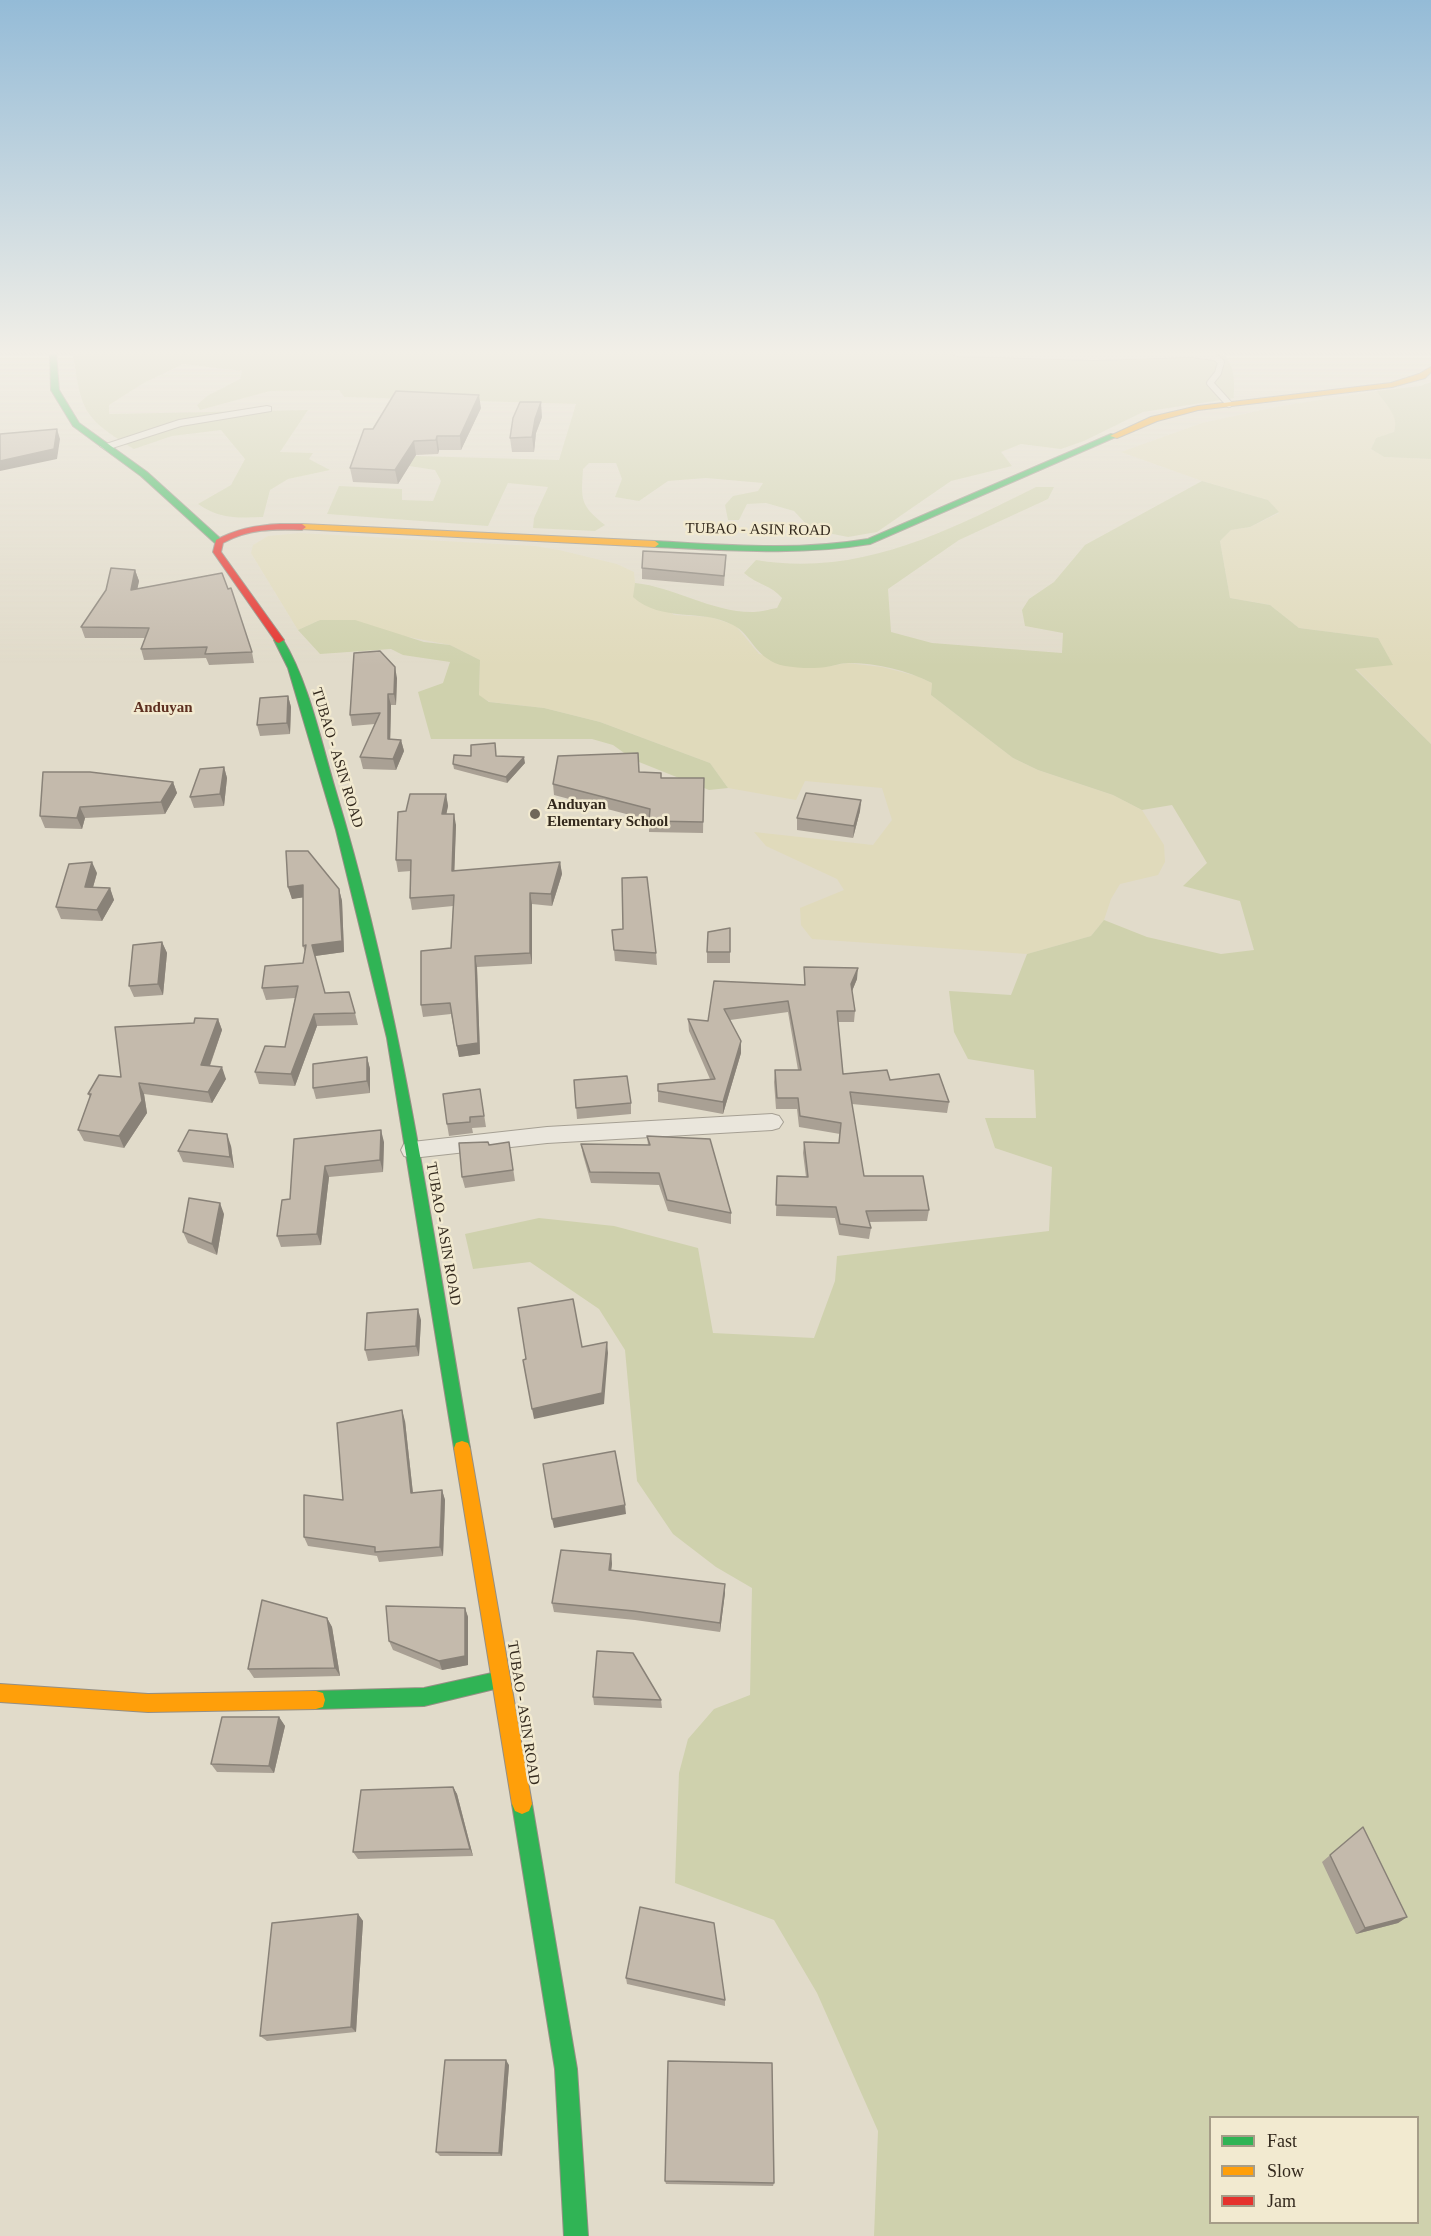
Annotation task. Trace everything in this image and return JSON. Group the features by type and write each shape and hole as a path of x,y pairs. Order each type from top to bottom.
{"main road":[{"path":"120,457 166,493 219,542"},
{"name":"TUBAO - ASIN ROAD","path":"576,2236 574,2170 566,2068 393,1038 354,876 293,668 286,649 217,552 219,542 229,534 247,528 271,526 769,549 842,547 870,541 1065,457"},
{"path":"0,1693 148,1703 332,1700 424,1696 501,1680"}],"street":[{"path":"412,1150 488,1138 630,1128 772,1122"}],"shaded area":[{"path":"1136,457 1431,459 1431,744 1355,668 1378,638 1299,628 1270,605 1230,598 1220,541 1231,530 1250,527 1279,513 1268,500 1202,481"},
{"path":"299,533 535,546 559,550 617,564 634,572 635,583 674,615 710,617 735,625 759,654 824,667 847,663 882,667 917,676 932,683 931,695 1013,758 1038,770 1113,795 1142,810 1164,845 1165,862 1158,875 1120,884 1111,899 1104,920 1091,936 1027,954 812,939 801,925 800,908 844,890 837,879 766,846 754,832 873,845 892,820 882,788 805,781 796,800 728,788 710,763 600,722 544,708 490,702 479,696 480,660 450,645 320,620 298,630 251,553 253,545 268,536"}],"green space":[{"path":"244,457 310,457 309,459 330,470 288,479 270,490 263,517 221,515 198,504 231,485 245,459"},
{"path":"382,457 559,460 560,457 1005,457 1012,466 951,481 877,532 848,537 818,531 807,525 794,511 766,503 747,504 739,520 728,520 725,505 733,496 758,491 763,483 706,478 668,481 639,501 615,497 622,479 616,463 589,463 583,469 582,495 584,501 591,512 605,525 595,531 533,528 534,518 548,487 508,483 488,526 327,514 339,486 402,489 402,500 433,501 441,481 435,470 383,462"},
{"path":"1392,457 1431,457 1431,459"},
{"path":"1202,481 1268,500 1279,512 1250,527 1231,530 1220,541 1230,598 1270,605 1299,628 1378,638 1393,665 1355,669 1431,744 1431,2236 874,2236 878,2131 817,1993 774,1920 675,1883 679,1773 688,1739 714,1709 750,1695 752,1588 716,1567 673,1534 637,1481 625,1350 599,1309 530,1262 473,1269 465,1234 539,1218 614,1226 698,1248 713,1333 814,1338 835,1281 837,1256 1049,1231 1052,1167 995,1148 985,1118 1036,1118 1034,1070 968,1059 954,1032 949,991 1011,995 1027,954 1091,936 1104,920 1147,937 1221,954 1254,950 1240,901 1183,886 1207,863 1172,805 1142,810 1113,795 1038,770 1013,758 931,695 932,683 902,671 870,664 845,663 811,668 785,666 775,663 760,653 745,634 733,625 708,617 656,610 633,597 635,583 665,589 709,604 739,611 757,612 777,608 782,598 744,573 756,560 794,564 831,562 867,556 901,547 935,534 1036,487 1054,487 1048,499 959,540 888,589 891,632 932,643 1062,653 1063,633 1025,626 1022,610 1029,599 1054,582 1085,545"},
{"path":"320,620 355,620 424,642 450,645 480,660 479,695 489,702 544,708 600,722 710,763 728,788 709,790 634,760 613,745 592,739 431,739 418,692 443,683 450,662 403,655 391,649 320,654 298,630"}],"building":[{"path":"0,457 16,457 0,461"},
{"path":"354,457 403,457 395,470 350,468"},
{"path":"643,551 726,555 724,576 642,568"},
{"path":"111,568 135,570 131,590 222,573 228,589 231,588 252,652 205,654 207,647 141,649 149,628 81,627 106,590"},
{"path":"380,651 395,667 394,694 388,694 388,739 401,740 393,759 360,757 380,713 350,715 354,653"},
{"path":"288,696 287,723 257,725 260,698"},
{"path":"495,743 496,756 524,757 506,777 453,764 454,755 471,756 471,745"},
{"path":"638,753 639,772 661,773 661,778 704,778 703,822 649,821 650,809 553,784 558,756"},
{"path":"224,767 220,794 190,797 200,769"},
{"path":"43,772 90,772 173,782 161,802 80,807 77,818 40,816"},
{"path":"806,793 861,800 854,826 797,818"},
{"path":"410,794 446,794 442,814 454,814 452,871 560,862 551,894 530,893 530,953 475,956 478,1043 457,1046 450,1003 421,1005 421,951 451,948 454,895 410,898 411,860 396,860 398,812 406,811"},
{"path":"286,851 308,851 339,889 342,941 312,945 325,993 349,992 355,1013 314,1014 291,1074 255,1072 265,1046 285,1047 298,986 262,988 265,966 303,963 306,945 303,946 303,885 288,887"},
{"path":"92,862 85,887 110,888 97,910 56,907 69,864"},
{"path":"647,877 656,953 614,950 612,930 623,929 622,878"},
{"path":"730,928 730,952 707,952 708,932"},
{"path":"162,942 158,984 129,986 133,945"},
{"path":"804,967 858,968 851,984 855,1011 837,1011 843,1074 887,1070 890,1080 939,1074 949,1102 850,1092 864,1176 923,1176 929,1210 866,1211 871,1228 840,1224 836,1207 776,1205 777,1176 808,1177 804,1142 839,1143 841,1123 800,1116 798,1098 777,1098 775,1070 801,1070 788,1001 724,1009 741,1041 723,1102 658,1091 658,1084 715,1079 688,1019 708,1021 714,981 805,985"},
{"path":"195,1018 218,1019 201,1065 222,1067 208,1092 139,1083 142,1101 119,1136 78,1130 91,1094 88,1094 99,1075 121,1077 115,1027 194,1023"},
{"path":"367,1057 367,1081 313,1088 313,1064"},
{"path":"627,1076 631,1103 576,1108 574,1080"},
{"path":"480,1089 484,1116 470,1117 470,1122 447,1124 443,1094"},
{"path":"189,1130 227,1134 230,1157 178,1151"},
{"path":"381,1130 380,1160 325,1166 317,1234 277,1236 282,1200 290,1199 294,1139"},
{"path":"647,1136 710,1139 731,1213 667,1200 659,1173 590,1172 581,1144 650,1145"},
{"path":"488,1142 489,1145 509,1142 513,1170 462,1177 459,1143"},
{"path":"189,1198 220,1203 212,1244 183,1232"},
{"path":"573,1299 582,1347 607,1342 602,1393 532,1409 523,1360 526,1359 518,1308"},
{"path":"418,1309 416,1346 365,1350 367,1313"},
{"path":"402,1410 411,1493 442,1490 440,1547 375,1552 375,1547 304,1537 304,1495 343,1500 337,1423"},
{"path":"615,1451 625,1505 552,1519 543,1464"},
{"path":"561,1550 611,1554 609,1570 725,1584 720,1623 552,1603"},
{"path":"262,1600 327,1618 335,1668 248,1669"},
{"path":"386,1606 465,1608 465,1656 439,1661 389,1641"},
{"path":"597,1651 633,1653 661,1700 593,1697"},
{"path":"222,1717 279,1717 269,1766 211,1764"},
{"path":"453,1787 470,1849 353,1852 361,1790"},
{"path":"1363,1827 1407,1917 1365,1928 1330,1855"},
{"path":"640,1907 714,1923 725,2000 626,1978"},
{"path":"358,1914 351,2027 260,2036 272,1923"},
{"path":"445,2060 506,2060 499,2153 436,2152"},
{"path":"668,2061 772,2063 774,2183 665,2181"}],"traffic: fast":[{"path":"121,457 144,474 219,542"},
{"path":"655,544 790,549 844,546 870,541 1064,457"},
{"path":"279,640 293,668 342,830 393,1038 462,1448"},
{"path":"316,1700 424,1697 501,1680"},
{"path":"522,1804 566,2069 576,2236"}],"traffic: slow":[{"path":"302,527 655,544"},
{"path":"462,1448 522,1804"},
{"path":"0,1693 148,1703 316,1700"}],"traffic: jam":[{"path":"279,640 217,552 219,542 229,536 249,530 270,527 302,527"}],"place":[{"name":"Anduyan Elementary School","path":"535,814"}],"district":[{"name":"Anduyan","path":"163,708"}]}
